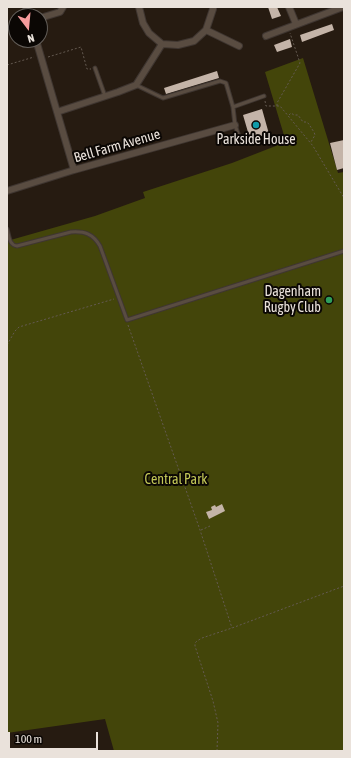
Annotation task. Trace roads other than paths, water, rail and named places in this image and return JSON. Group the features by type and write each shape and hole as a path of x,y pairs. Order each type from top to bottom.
{"street":[{"path":"48,16 60,12 63,7"},
{"path":"139,7 143,23 149,33 162,44 178,45 194,41 206,30 213,7"},
{"path":"290,7 296,24"},
{"path":"266,36 343,7"},
{"path":"206,30 239,46"},
{"path":"57,112 118,92 136,84 162,44"},
{"path":"38,48 74,170"},
{"name":"Bell Farm Avenue","path":"7,191 74,170 235,125"}],"lane":[{"path":"95,68 105,96"},
{"path":"136,84 164,98 220,81 226,83 233,107 235,125 240,139"},
{"path":"233,107 264,96"},
{"path":"7,229 14,246 71,232 89,234 96,239 100,246 127,320 344,251"}],"place":[{"name":"Parkside House","path":"256,125"},
{"name":"Dagenham Rugby Club","path":"329,300"}],"park label":[{"name":"Central Park","path":"176,480"}]}
